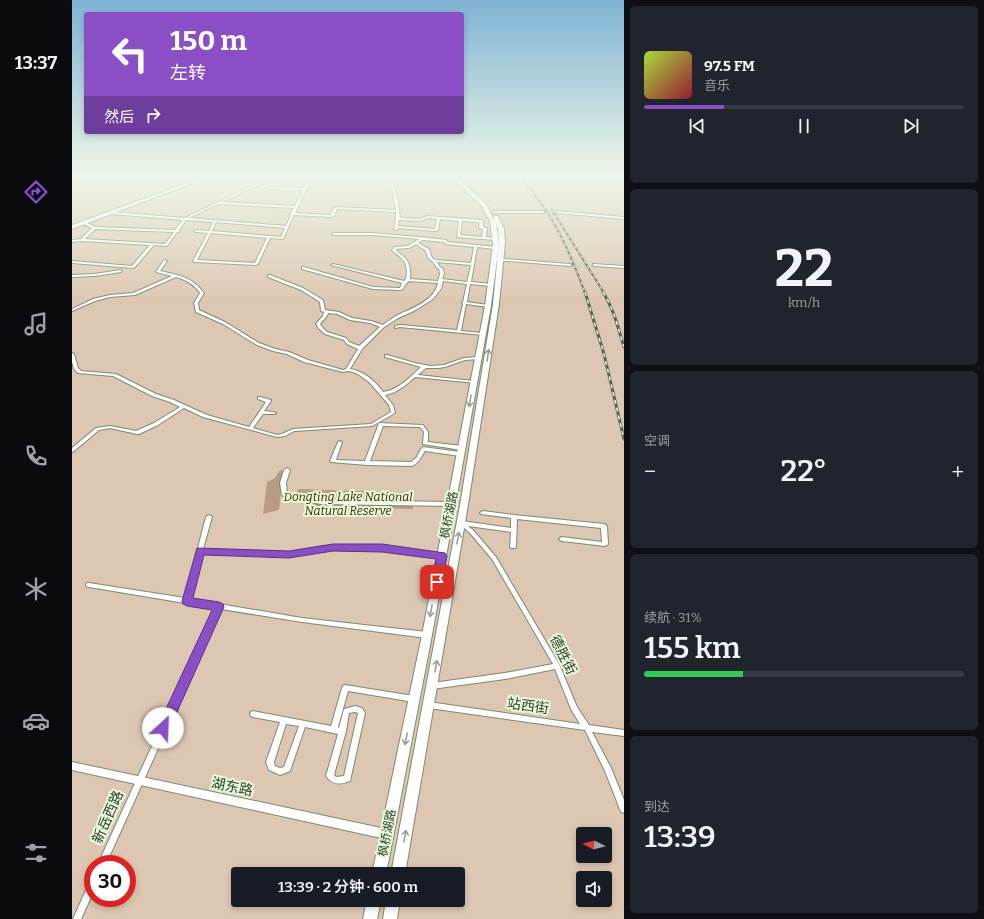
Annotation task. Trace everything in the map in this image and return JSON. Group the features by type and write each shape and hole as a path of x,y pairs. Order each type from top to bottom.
{"main road":[{"path":"72,226 93,218"},
{"path":"72,226 98,218"},
{"name":"枫桥湖路","path":"380,867 427,635 491,285 499,259 493,221 491,218"},
{"name":"枫桥湖路","path":"399,867 461,523 496,304 501,229 496,218"},
{"path":"499,259 569,264"},
{"path":"596,266 624,268"},
{"path":"370,919 373,907"},
{"path":"390,919 392,907"}],"street":[{"path":"171,218 286,227"},
{"path":"196,231 282,238 290,218"},
{"path":"395,236 398,219 422,220 426,218"},
{"path":"396,228 436,230 439,218 481,221 481,228 485,228 484,238"},
{"path":"72,241 73,239 166,245 178,231 185,219"},
{"path":"461,220 458,236 484,238 496,243"},
{"path":"216,222 195,261 256,264 269,237"},
{"path":"84,223 94,228 178,231"},
{"path":"82,240 94,228"},
{"path":"334,234 373,234 422,238 445,241 446,243 476,246 496,243"},
{"path":"303,268 374,288 401,290 403,284 408,280 409,267 405,259 395,253 394,250 395,248 409,247 416,244 422,238"},
{"path":"165,261 158,272 188,278 200,290 202,294 196,303 197,311 224,323 258,344 342,371 348,369 360,348 382,326 397,317 414,310 432,298 439,289 441,269 430,258 428,250 416,244"},
{"path":"72,262 133,267 152,245"},
{"path":"459,332 476,246"},
{"path":"434,261 473,264"},
{"path":"333,265 404,282 408,280 436,283 441,280 491,285"},
{"path":"72,276 95,275 120,271"},
{"path":"72,310 94,300 110,296 134,294 175,276"},
{"path":"269,276 302,289 318,298 322,301 323,311 338,313 351,319 372,322 382,326"},
{"path":"464,303 488,306"},
{"path":"326,312 325,316 318,324 320,328 326,333 345,339 348,343 360,348"},
{"path":"396,327 400,326 482,334"},
{"path":"72,354 76,369 80,372 114,375 205,416 276,436 283,435 293,430 372,425 393,413 392,404 367,378 348,369"},
{"path":"386,356 425,366 444,366 467,357 478,358"},
{"path":"382,394 389,394 425,366"},
{"path":"414,376 474,382"},
{"path":"250,428 268,401 260,398"},
{"path":"72,450 98,430 110,427 136,433 156,424 183,407"},
{"path":"261,412 274,413"},
{"path":"340,442 333,461 367,463 412,464 418,459 423,450 426,432 422,426 381,424 367,463"},
{"path":"425,443 461,451"},
{"path":"423,450 461,451"},
{"path":"287,470 283,483 285,495 304,499 321,502 451,504"},
{"path":"483,513 604,526 605,544 562,539"},
{"path":"187,601 209,517"},
{"path":"513,547 514,517"},
{"path":"461,523 513,530"},
{"name":"德胜街","path":"461,523 471,531 494,558 558,666 574,709 587,728 608,770 624,809"},
{"path":"200,551 289,554 333,548 382,548 442,556"},
{"path":"89,585 302,620 427,635"},
{"name":"新岳西路","path":"106,855 219,607"},
{"path":"432,686 505,676 558,666"},
{"path":"338,730 346,711 355,709 360,710 362,713 347,779 339,781 333,780 330,776 345,688 414,699"},
{"name":"站西街","path":"429,705 624,733"},
{"path":"253,714 338,730"},
{"path":"284,720 270,762 272,768 280,772 288,769 303,724"},
{"name":"湖东路","path":"72,766 138,782 386,834"},
{"path":"77,919 84,904"}],"green space":[{"name":"Dongting Lake National Natural Reserve","path":"72,218 624,218 624,919 72,919"}],"shaded area":[{"path":"280,470 283,471 279,510 263,514 267,482 275,478"},
{"path":"298,489 411,493 414,500 317,498 297,494"},
{"path":"305,503 332,505 413,505 413,509 304,507"}],"tunnel":[{"path":"570,265 597,267"}],"railway":[{"path":"551,218 573,261 585,293"},
{"path":"557,218 604,293"},
{"path":"585,292 604,354 624,439"},
{"path":"603,292 613,312 624,347"}],"route":[{"path":"163,728 219,607 187,601 200,551 289,554 333,548 382,548 442,556 437,582"}]}
